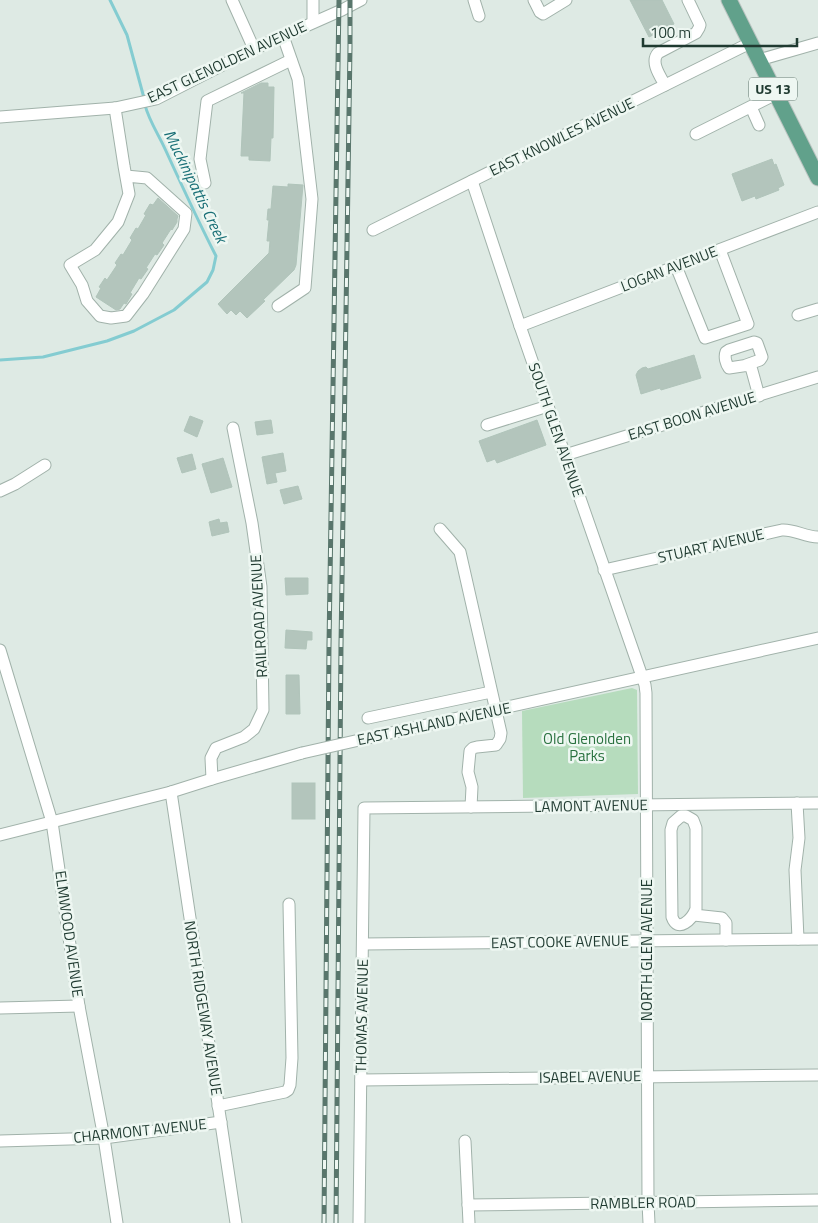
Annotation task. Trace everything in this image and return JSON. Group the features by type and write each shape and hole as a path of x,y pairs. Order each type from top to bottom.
{"main road":[{"name":"US 13","path":"729,0 818,178"}],"street":[{"path":"232,0 254,49"},
{"path":"313,0 313,22"},
{"name":"EAST GLENOLDEN AVENUE","path":"0,117 120,107 156,99 254,49 360,0"},
{"path":"474,0 479,16"},
{"path":"534,0 543,14 566,0 574,0"},
{"path":"665,85 655,64 655,56 658,52 696,33 700,28 688,0"},
{"path":"278,306 305,288 312,199 298,79 282,36"},
{"name":"EAST KNOWLES AVENUE","path":"373,230 750,43"},
{"path":"759,60 818,43"},
{"path":"205,183 200,159 207,101 292,60"},
{"path":"696,134 776,94"},
{"path":"120,107 126,176 129,194 118,222 95,250 70,265 82,284 87,301 100,316 111,318 126,316 148,286 184,229 186,213 147,178 126,176"},
{"path":"751,107 760,126"},
{"name":"SOUTH GLEN AVENUE","path":"472,181 520,326 642,677"},
{"name":"LOGAN AVENUE","path":"520,326 818,212"},
{"path":"676,266 705,338 748,324 720,250"},
{"path":"798,315 818,308"},
{"path":"746,365 749,365 751,368 759,396"},
{"name":"EAST BOON AVENUE","path":"565,455 818,377"},
{"path":"487,425 548,406"},
{"name":"RAILROAD AVENUE","path":"212,779 211,758 216,748 244,737 254,729 263,710 261,587 252,523 233,428"},
{"path":"0,490 15,484 45,465"},
{"path":"440,529 460,552 500,733 500,739 496,744 473,748 470,751 468,772 472,786 471,807"},
{"name":"STUART AVENUE","path":"604,570 782,530 818,536"},
{"name":"EAST ASHLAND AVENUE","path":"0,835 171,792 302,754 818,638"},
{"name":"ELMWOOD AVENUE","path":"0,650 52,822 79,1006 104,1138 117,1223"},
{"name":"NORTH GLEN AVENUE","path":"642,677 646,693 649,1223"},
{"path":"368,718 491,692"},
{"name":"NORTH RIDGEWAY AVENUE","path":"171,792 236,1223"},
{"path":"797,803 798,838 795,870 798,939"},
{"name":"LAMONT AVENUE","path":"364,808 647,805 686,810 818,803"},
{"name":"THOMAS AVENUE","path":"359,1223 364,808"},
{"path":"686,810 696,828 696,909 694,914 683,925 676,924 672,918 671,830 673,823 686,810"},
{"path":"218,1106 288,1090 292,1058 289,904"},
{"path":"694,914 718,917 724,920 726,923 726,940"},
{"path":"683,925 683,940"},
{"name":"EAST COOKE AVENUE","path":"363,944 818,939"},
{"path":"0,1008 79,1006"},
{"name":"ISABEL AVENUE","path":"361,1080 818,1074"},
{"name":"CHARMONT AVENUE","path":"0,1141 104,1138 220,1122"},
{"path":"465,1141 469,1223"},
{"name":"RAMBLER ROAD","path":"468,1205 818,1200"}],"green space":[{"name":"Old Glenolden Parks","path":"632,688 637,690 638,794 523,798 522,711"}],"building":[{"path":"630,0 662,0 674,24 649,37"},
{"path":"261,83 268,83 268,87 274,87 273,138 271,138 270,161 249,160 249,156 241,156 244,93 241,93"},
{"path":"772,159 774,165 776,164 784,185 778,188 779,190 756,199 755,196 742,201 732,174"},
{"path":"288,184 303,185 294,270 247,318 240,311 236,315 231,310 227,314 218,304 269,253 270,241 267,241 269,220 267,220 268,209 271,209 273,186 288,187"},
{"path":"158,198 178,216 177,222 162,243 164,245 157,255 155,254 146,268 148,269 141,279 139,278 126,304 124,303 120,309 116,310 96,297 101,288 99,287 105,278 107,280 117,265 115,263 121,254 123,255 132,240 130,238 136,228 138,229 150,204 153,205"},
{"path":"694,355 701,378 641,394 636,375 642,368 646,367 648,369"},
{"path":"190,416 203,421 197,437 184,431"},
{"path":"271,420 273,433 257,435 255,422"},
{"path":"537,420 546,445 497,463 495,459 487,462 479,441"},
{"path":"283,453 286,471 275,473 277,482 267,484 262,457"},
{"path":"192,454 196,469 182,473 177,458"},
{"path":"223,458 232,487 211,493 202,464"},
{"path":"298,486 302,499 284,504 280,490"},
{"path":"219,519 220,523 227,522 229,532 212,536 209,522"},
{"path":"285,578 308,578 308,594 286,595"},
{"path":"286,630 312,632 312,640 307,640 306,649 285,648"},
{"path":"286,675 299,675 300,714 286,714"},
{"path":"612,737 621,737 621,746 612,746"},
{"path":"292,783 315,783 315,819 292,819"}],"waterway":[{"name":"Muckinipattis Creek","path":"110,0 127,35 144,98"},
{"name":"Muckinipattis Creek","path":"0,360 43,357 107,341 134,331 174,310 207,282 213,270 216,256 196,217 145,105"}],"railway":[{"path":"324,1223 329,645 339,0"},
{"path":"336,1223 341,645 350,0"}]}
